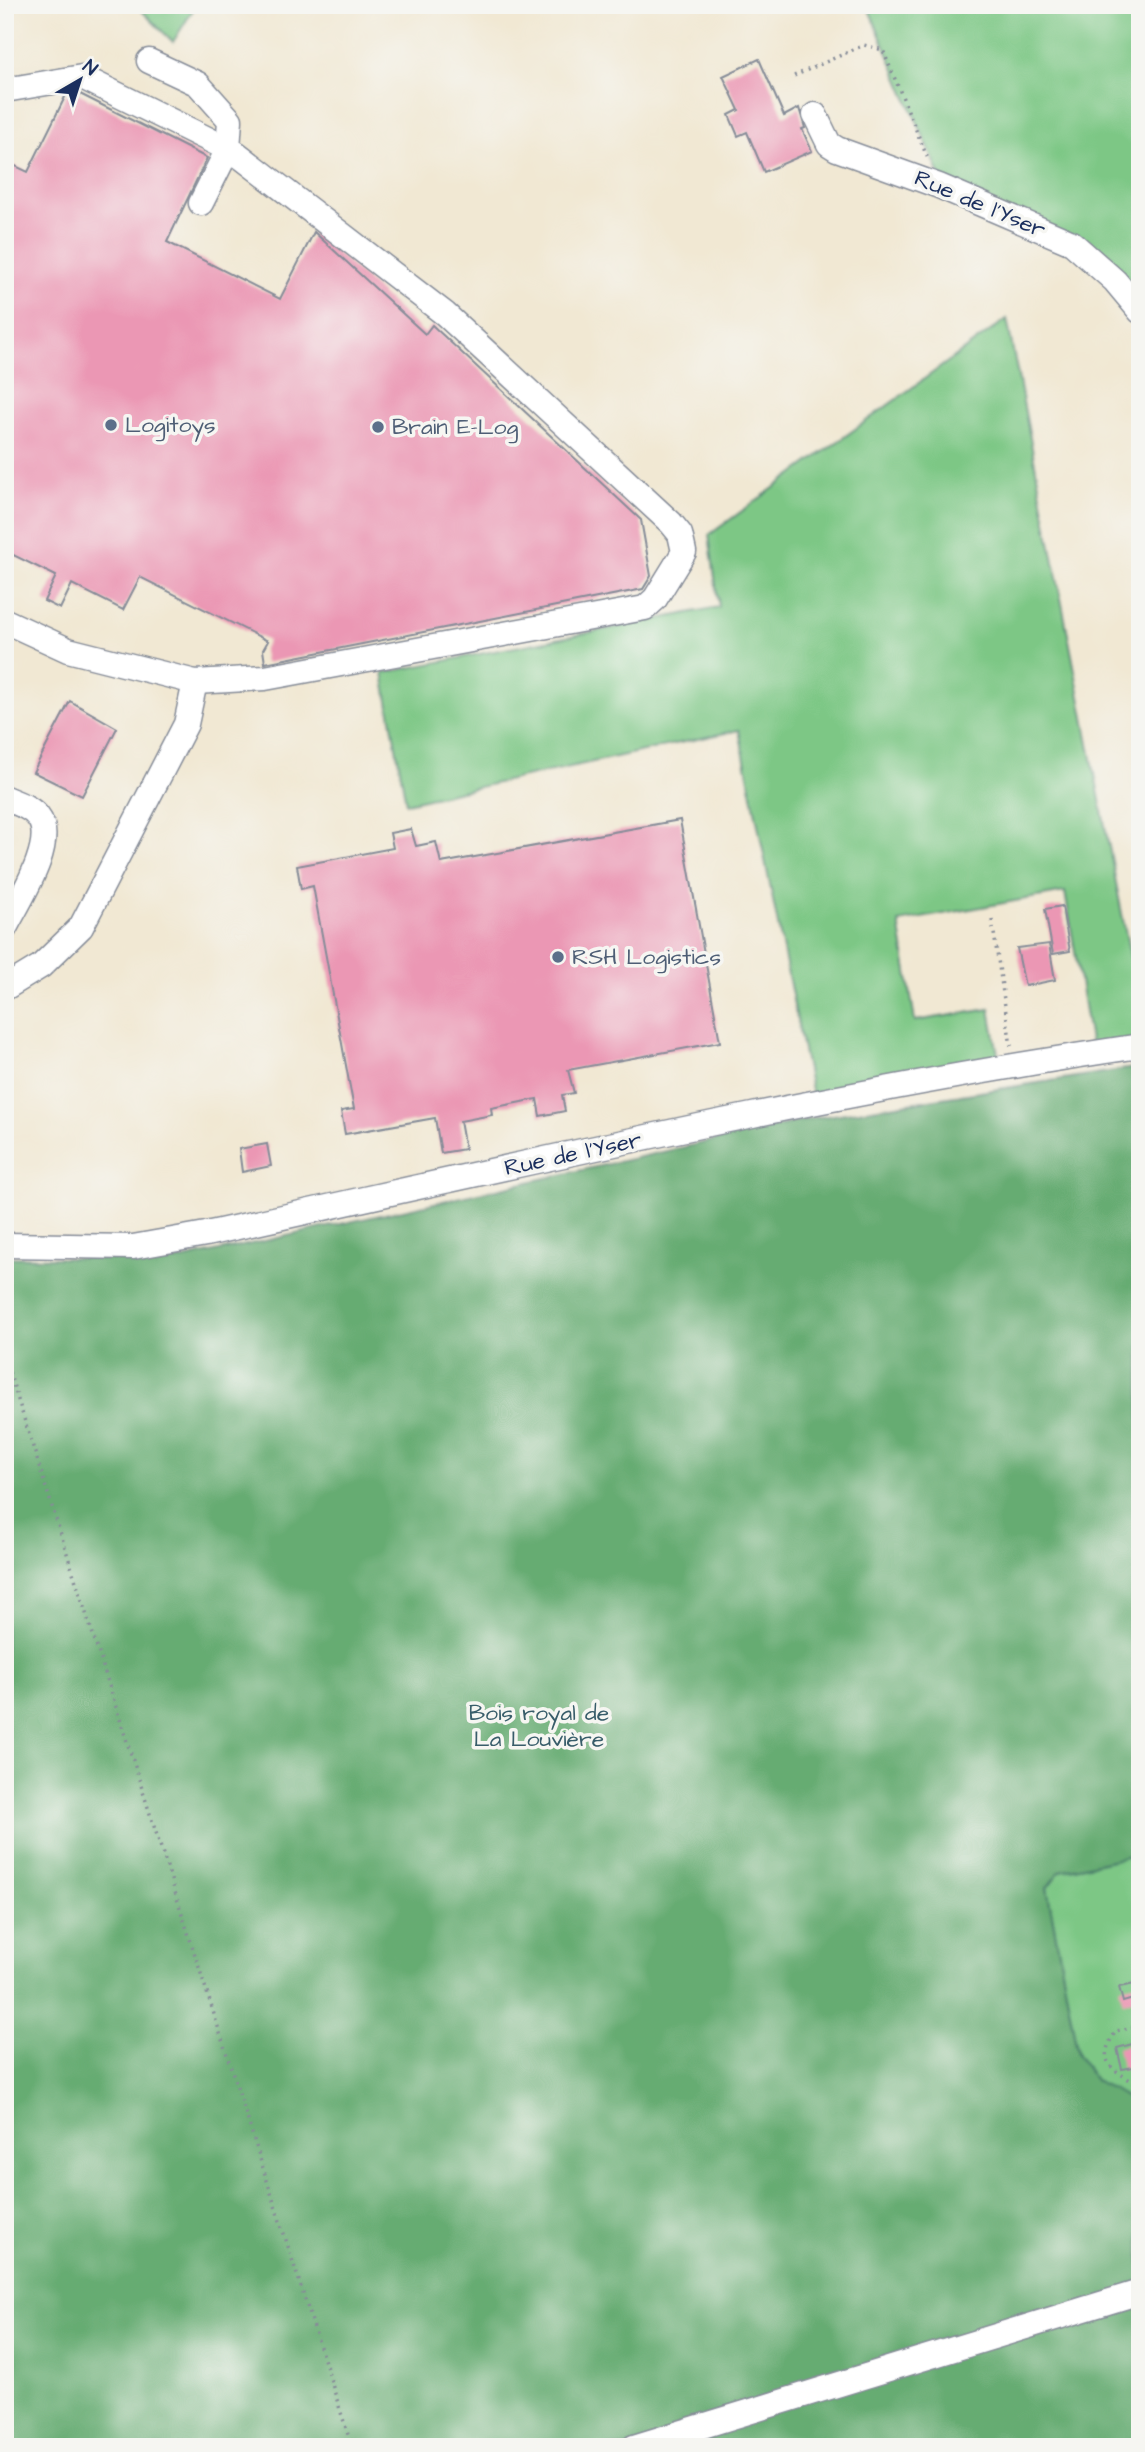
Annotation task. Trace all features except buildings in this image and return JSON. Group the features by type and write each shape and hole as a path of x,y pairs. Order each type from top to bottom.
{"street":[{"path":"149,61 209,93 230,120 229,149 201,203"},
{"path":"5,90 82,77 229,149 445,314 671,523 680,534 684,551 655,599 645,608 636,611 265,678 195,682 68,650 5,621"},
{"name":"Rue de l'Yser","path":"815,115 829,145 836,149 939,186 1072,243 1115,281 1140,311"},
{"path":"5,988 41,966 81,927 186,724 195,682"},
{"path":"5,798 32,811 44,826 46,836 41,855 5,928"},
{"name":"Rue de l'Yser","path":"5,1245 132,1247 206,1234 804,1104 1014,1064 1140,1046"},
{"path":"634,2447 1140,2292"}],"path":[{"path":"794,76 864,45 883,50 939,186"},
{"path":"992,920 1014,1064"},
{"path":"5,1359 352,2447"},
{"path":"1140,2025 1115,2031 1107,2044 1105,2058 1110,2066 1140,2085"}],"green space":[{"path":"136,5 196,5 173,42"},
{"path":"867,5 1140,5 1140,298 1120,274 943,182"},
{"path":"1007,319 1140,1007 1140,1046 1092,1053 1065,892 899,922 915,1021 990,1009 1000,1066 812,1095 739,730 406,803 383,673 719,607 709,535"},
{"name":"Bois royal de La Louvière","path":"1140,1067 1140,1854 1060,1871 1047,1888 1078,2055 1095,2080 1140,2105 1140,2447 5,2447 5,1257 179,1260 814,1118"},
{"path":"1140,1854 1140,2105 1095,2080 1078,2055 1047,1888 1060,1871"}],"place":[{"name":"Logitoys","path":"111,425"},
{"name":"Brain E-Log","path":"378,427"},
{"name":"RSH Logistics","path":"558,957"}]}
